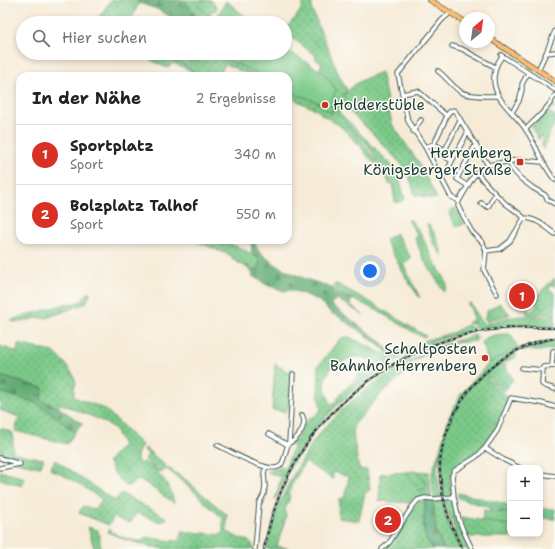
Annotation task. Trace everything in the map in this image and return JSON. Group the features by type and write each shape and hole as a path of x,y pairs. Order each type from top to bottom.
{"main road":[{"path":"430,0 459,18"},
{"path":"495,42 555,81"}],"street":[{"path":"450,13 442,20 398,74 408,120 425,147 451,197 460,201"},
{"path":"538,70 555,31"},
{"path":"452,46 462,49 495,67"},
{"path":"546,53 555,52"},
{"path":"555,90 501,56 495,67 494,80 502,102 526,129 542,162 555,180"},
{"path":"438,71 460,92 467,95 499,96"},
{"path":"512,112 519,101 522,84 528,73"},
{"path":"402,94 418,91 447,116"},
{"path":"526,129 542,114 555,95"},
{"path":"550,104 555,104"},
{"path":"425,147 434,144 449,112 453,110 456,111 488,165"},
{"path":"414,131 421,120"},
{"path":"452,161 442,155 460,120"},
{"path":"460,173 449,167 468,132"},
{"path":"434,144 445,150"},
{"path":"468,186 456,179 476,144"},
{"path":"497,294 484,270 486,251 483,243 472,232 458,206 473,177 488,165 517,160 542,162"},
{"path":"508,161 520,178 545,195 548,200 555,204"},
{"path":"477,173 495,194 524,218 528,218 542,224 555,234"},
{"path":"481,203 488,207 495,194"},
{"path":"486,251 500,249 510,241 524,218"},
{"path":"555,351 553,351 553,366 543,367 542,384 555,389"},
{"path":"522,368 543,370"},
{"path":"217,445 266,467 274,468 281,466 289,443 293,374"},
{"path":"472,549 463,530 454,497 452,476 454,471 476,457 485,448 497,431 511,398 555,407"},
{"path":"269,434 286,444 294,441 304,422 302,415"},
{"path":"485,448 514,465"},
{"path":"0,458 20,464 0,468"},
{"path":"255,549 259,504 266,486 264,472 266,467"},
{"path":"543,474 555,476"},
{"path":"382,549 389,542 418,500 423,498 434,499 454,497"}],"green space":[{"path":"111,0 140,0 133,16 100,16"},
{"path":"140,0 184,0 195,16 169,16 157,9 139,3"},
{"path":"184,0 194,0 209,16 195,16"},
{"path":"194,0 211,0 217,8 215,11 213,10 210,13 213,16 208,16"},
{"path":"303,0 312,0 312,10 339,75 347,90 343,96 351,87 366,78 381,72 392,124 417,160 437,198 415,195 409,176 402,165 344,106 339,112 388,161 400,180 405,199 397,203 395,202 391,176 388,170 377,160 368,145 344,122 386,171 390,178 390,185 383,173 361,147 339,125 322,115 317,110 297,101 292,97 292,91 300,96 313,100 332,112 332,100 336,90 324,73 319,70 322,63 315,59 316,56 292,37 292,21 300,12"},
{"path":"226,1 245,16 217,16"},
{"path":"292,53 324,73 336,90 332,100 332,113 321,107 321,104 300,96 292,91 292,72 256,72 226,60 292,60"},
{"path":"151,60 172,60 194,72 173,63 167,68"},
{"path":"174,60 227,60 256,72 243,72 225,64 221,72 195,72"},
{"path":"552,105 555,106 555,108 552,106 549,112 555,116 555,124 549,133 547,142 543,149 541,145 544,139 541,136 539,140 531,127"},
{"path":"455,208 464,224 456,227 449,214 450,211"},
{"path":"408,220 411,220 421,234 433,260 444,277 447,285 444,292 423,258 415,238 418,236"},
{"path":"427,224 435,234 442,255 432,242"},
{"path":"396,233 411,258 403,264 420,298 409,283 385,240"},
{"path":"203,244 231,244 252,254 260,260 256,271 232,259 233,257"},
{"path":"251,244 256,244 259,251 264,256 283,269 303,278 333,288 335,293 352,300 350,304 363,315 337,299 330,304 380,341 390,351 392,352 409,348 400,352 389,354 386,353 385,350 364,334 336,315 332,314 319,301 292,290 284,291 267,285 252,276 253,274 246,267 246,265 256,271 258,267 260,260 252,254"},
{"path":"555,278 555,286 554,287 552,284 549,288 555,294 555,298 543,310 533,301 521,312 520,311"},
{"path":"337,284 426,336 420,336 376,310 337,292 334,285"},
{"path":"525,285 533,294 519,308 510,298"},
{"path":"89,292 90,295 86,303 47,318 37,318 20,322 11,321 65,304 81,301"},
{"path":"555,298 555,316 544,314 527,314 525,312 528,309 531,312 538,305 543,310"},
{"path":"470,303 484,325 510,317 537,316 555,318 555,327 512,325 477,329 473,324 467,323 473,321 472,312 468,304"},
{"path":"500,303 510,314 487,322 484,317 487,315 487,311"},
{"path":"467,325 473,328 474,331 436,341 397,360 359,386 342,401 326,417 300,451 275,500 281,477 268,472 268,470 286,466 293,447 291,444 298,437 305,423 320,410 321,408 318,394 319,377 325,379 325,389 331,405 335,403 341,393 355,380 358,374 363,371 385,363 426,340 452,333"},
{"path":"499,334 510,334 518,347 489,363 482,341"},
{"path":"476,335 476,341 453,343 439,352 434,350 425,354 408,365 411,368 381,394 353,426 359,469 367,470 370,490 365,493 359,521 338,518 339,499 344,498 349,477 333,472 333,479 305,462 291,486 289,500 285,509 286,517 277,546 291,549 267,549 276,513 291,479 315,439 323,429 358,396 398,367 413,359 451,342"},
{"path":"344,337 349,337 386,355 393,356 378,363 363,357 352,357 331,368 325,379 319,377 319,371 317,370 318,366 339,340"},
{"path":"555,341 554,349 540,351 521,350 536,344"},
{"path":"18,344 54,352 64,362 73,374 76,383 74,397 105,409 142,445 137,456 139,464 144,462 164,479 170,490 174,503 144,482 136,481 129,486 126,486 115,475 108,461 123,445 114,428 98,419 61,404 58,407 41,400 43,388 0,376 0,346 17,352"},
{"path":"518,347 516,357 504,363 513,380 503,391 489,377 488,378 508,399 494,432 473,457 453,468 451,475 450,482 456,515 471,549 444,549 436,531 432,472 441,447 449,417 461,394 489,363","holes":["440,451 444,502 457,535 450,528 441,500 437,470"]},
{"path":"275,364 292,374 290,408 286,409 286,412 272,410"},
{"path":"0,376 43,388 41,400 58,407 83,424 75,432 37,403 0,392"},
{"path":"0,392 37,403 75,432 67,444 15,431 19,417 0,410"},
{"path":"1,428 13,433 13,453 44,459 40,467 0,457"},
{"path":"145,448 227,515 227,532 238,538 249,541 254,549 163,549 124,539 108,532 110,529 120,536 141,542 146,537 179,541 182,531 223,535 223,518 167,469 159,472 149,464 145,459 148,455 144,449"},
{"path":"55,460 115,501 121,493 167,518 160,522 137,513 130,523 114,517 109,525 79,513 83,506 95,509 102,499 70,479 50,469"},
{"path":"0,471 25,478 22,486 0,479"},
{"path":"416,471 429,472 431,497 421,497 411,503 379,501 380,474 407,472 421,491 428,486"},
{"path":"416,471 428,486 420,491 407,472"},
{"path":"458,493 507,504 507,513 458,498"},
{"path":"425,499 424,530 428,542 433,549 387,549 386,548 402,522 418,502"},
{"path":"425,499 433,500 436,531 444,549 433,549 428,542 424,530"},
{"path":"543,509 555,509 555,519 543,518"},
{"path":"484,510 507,514 507,525 482,521"},
{"path":"380,511 399,514 393,532 379,527"},
{"path":"461,517 507,525 507,537 468,537"},
{"path":"88,527 98,530 101,547 94,548"}],"waterway":[{"path":"480,343 484,347 488,364"},
{"path":"493,371 509,386 504,391"},
{"path":"500,394 507,402 506,406"},
{"path":"422,496 426,496 425,493"},
{"path":"403,518 415,499 419,497"},
{"path":"459,497 507,508"},
{"path":"428,500 427,529 435,549"},
{"path":"543,514 555,514"}],"railway":[{"path":"264,549 277,501 289,474 304,448 322,424 343,402 367,382 392,365 419,351 447,340 476,332 496,329 555,328"},
{"path":"462,549 447,512 442,493 440,467 441,455 443,443 449,426 466,394 491,368 505,357 521,349 537,342 555,338"}],"place":[{"name":"Holderstüble","path":"325,105"},
{"name":"Herrenberg Königsberger Straße","path":"520,162"},
{"name":"Sportplatz","path":"522,296"},
{"name":"Schaltposten Bahnhof Herrenberg","path":"485,358"},
{"name":"Bolzplatz Talhof","path":"388,520"}]}
